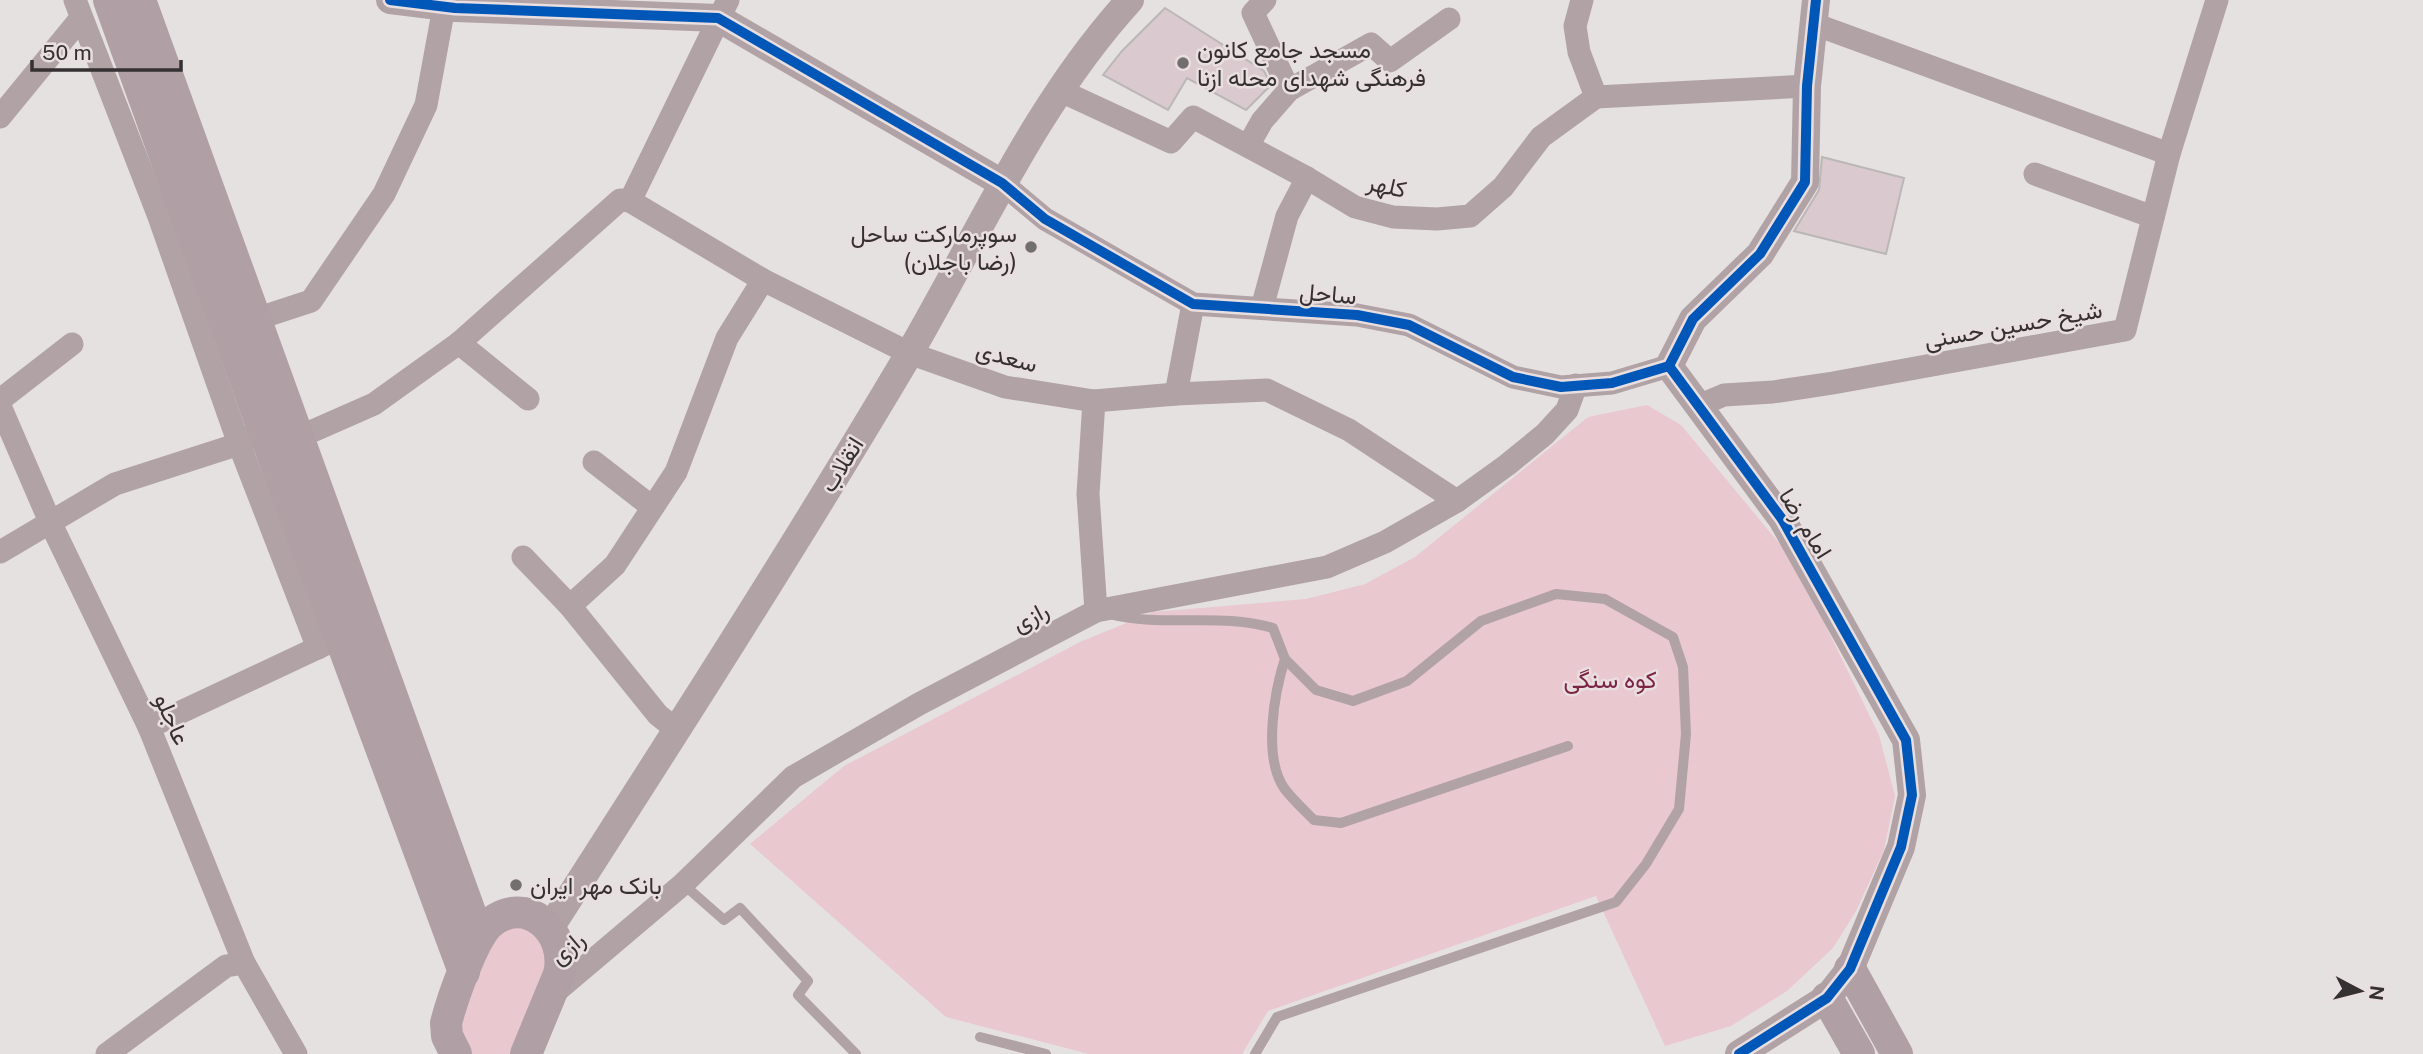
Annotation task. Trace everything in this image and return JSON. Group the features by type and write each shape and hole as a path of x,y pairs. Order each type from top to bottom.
{"main road":[{"path":"109,0 273,432 479,937"},
{"path":"140,0 256,319 273,432 330,642 464,972"},
{"path":"449,1052 446,1023 479,937 491,922 502,916 515,914 540,919 557,937 561,949 562,962 526,1054"},
{"path":"1850,969 1897,1054"},
{"path":"1827,998 1859,1054"}],"street":[{"path":"390,0 444,7 723,9 1002,183"},
{"name":"انقلاب","path":"550,928 677,730 909,353 1002,183 1102,30 1130,0"},
{"path":"1265,0 1253,13 1289,90"},
{"path":"1582,0 1575,26 1579,51 1596,97 1807,86"},
{"name":"شیخ حسین حسنی","path":"1699,406 1724,395 1773,392 1833,383 2125,330 2169,154 2217,0"},
{"path":"256,319 311,301 384,194 426,105 444,7"},
{"path":"78,9 158,214 273,432"},
{"path":"0,117 78,9"},
{"path":"0,552 115,484 273,432 374,404 459,343 620,200 630,201 723,9"},
{"path":"1669,366 1693,319 1760,254 1805,182 1807,86 1815,12 2169,154"},
{"path":"1248,146 1262,121 1289,90 1371,44 1390,61 1448,19"},
{"name":"کلهر","path":"1060,91 1171,142 1193,117 1355,207 1393,217 1437,219 1470,216 1503,187 1541,137 1596,97"},
{"path":"2035,174 2153,217"},
{"path":"1262,308 1287,216 1307,178"},
{"name":"ساحل","path":"1002,183 1045,219 1193,304 1357,315 1409,325 1513,377 1561,387 1612,383 1669,366"},
{"name":"سعدی","path":"630,201 764,281 909,353 1005,387 1094,401 1267,390 1349,430 1457,501"},
{"path":"570,607 615,565 677,472 727,338 764,281"},
{"path":"1176,394 1193,304"},
{"path":"459,343 528,399"},
{"path":"0,400 72,344"},
{"name":"امام رضا","path":"1669,366 1782,519 1906,740 1912,795 1902,847 1850,969 1827,998 1739,1054"},
{"name":"رازی","path":"550,996 683,884 793,778 919,704 1096,611 1327,567 1385,542 1457,501 1545,434 1567,410 1576,386"},
{"path":"1094,401 1088,494 1096,611"},
{"name":"عاجلو","path":"0,406 51,524 149,727 244,963 296,1054"},
{"path":"594,462 652,508"},
{"path":"523,557 570,607 658,715 677,730"},
{"path":"149,727 330,642"},
{"path":"107,1054 226,966 244,963"}],"lane":[{"path":"1096,611 1131,620 1249,621 1273,628 1286,659 1316,690 1353,701 1407,681 1481,621 1556,594 1605,599 1673,637 1683,667 1686,734 1679,809 1646,864 1616,902 1277,1017 1255,1054"},
{"path":"1286,659 1277,682 1272,754 1283,787 1314,820 1341,822 1568,746"},
{"path":"683,884 724,920 740,908 808,981 798,995 856,1054"},
{"path":"980,1037 1046,1054"}],"green space":[{"name":"کوه سنگی","path":"1647,405 1681,425 1794,561 1879,735 1895,796 1884,850 1856,911 1833,948 1787,991 1731,1026 1665,1046 1596,896 1268,1011 1242,1054 1089,1054 946,1017 750,844 844,766 1080,642 1153,612 1306,599 1365,584 1415,557 1588,417"},
{"path":"525,925 551,952 511,1054 470,1054 466,1051 459,1014 497,931"}],"building":[{"name":"مسجد جامع کانون فرهنگی شهدای محله ازنا","path":"1165,8 1264,71 1271,85 1246,110 1187,78 1168,110 1103,75 1122,51"},
{"path":"1822,157 1904,178 1886,254 1794,231 1819,190"}],"cycle path":[{"path":"390,0 455,8 718,18 1002,183 1045,219 1193,304 1357,315 1409,325 1513,377 1561,387 1612,383 1669,366"},
{"path":"1739,1054 1827,998 1850,969 1901,847 1912,795 1906,740 1782,519 1669,366 1693,319 1760,254 1805,182 1807,86 1816,0"}],"place":[{"name":"مسجد جامع کانون فرهنگی شهدای محله ازنا","path":"1183,63"},
{"name":"سوپرمارکت ساحل (رضا باجلان)","path":"1031,247"},
{"name":"بانک مهر ایران","path":"516,885"}]}
